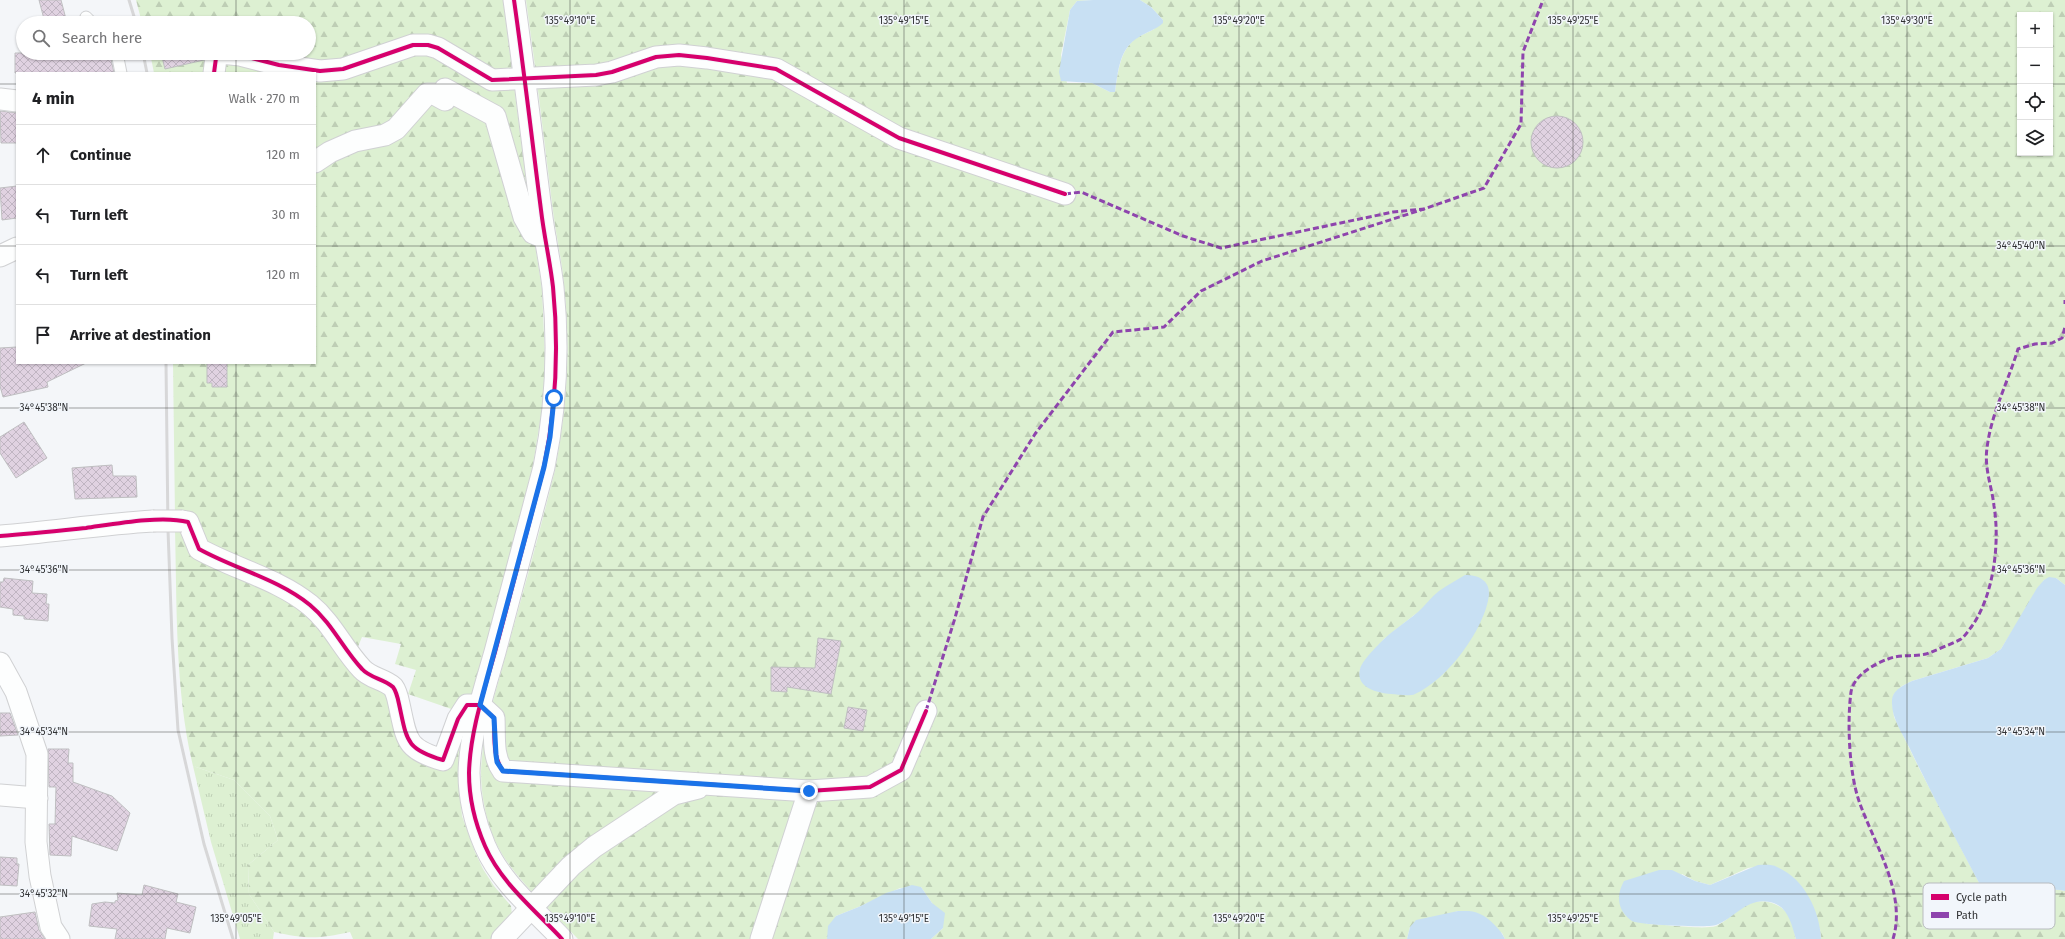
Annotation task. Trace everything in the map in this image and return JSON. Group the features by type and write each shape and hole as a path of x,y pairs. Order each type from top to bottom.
{"street":[{"path":"514,0 545,238 553,288 556,358 550,437 535,502 480,705 471,753 470,773 474,813 485,848 503,878 562,939"},
{"path":"260,60 279,65 320,71 343,69 413,45 428,45 438,48 492,80 596,75 612,72 656,57 679,55 776,69 899,138 1065,194"},
{"path":"214,72 216,60"},
{"path":"316,161 330,152 355,141 386,135 396,129 427,94 434,94 445,100 445,89 495,116 524,217 532,233 545,238"},
{"path":"0,100 16,101"},
{"path":"0,256 16,248"},
{"path":"0,536 42,533 126,522 188,522 199,549 260,576 297,596 310,605 327,621 362,669 375,679 393,688 398,699 404,731 409,740 418,750 444,760 458,719 467,705 480,705 494,718 497,762 503,771 809,791 870,787 901,770 926,711"},
{"path":"0,663 6,686 37,754 36,842 40,876 51,927 59,939"},
{"path":"502,939 571,866 594,848 674,794 714,784"},
{"path":"761,939 809,791"},
{"path":"0,795 37,798"}],"lane":[{"path":"118,60 121,72"}],"green space":[{"path":"136,0 503,0 531,219 542,289 545,358 544,397 533,465 474,693 457,711 408,694 416,670 395,664 401,644 362,637 355,654 330,619 209,550 175,516 173,364 316,364 316,72 154,72 151,60 316,60 316,16 140,16"},
{"path":"526,0 1093,0 1077,1 1070,10 1061,55 1067,83 1092,83 1110,92 1115,92 1121,60 1128,46 1133,40 1155,28 1163,20 1151,7 1140,0 2065,0 2065,585 2056,578 2044,580 2001,649 1988,658 1912,681 1902,686 1894,694 1892,701 1894,717 1979,883 1923,883 1923,929 2055,929 2055,890 2057,890 2065,891 2065,939 1821,939 1820,929 1769,865 1748,868 1710,885 1695,881 1682,874 1646,924 1692,927 1716,926 1746,905 1758,901 1764,901 1775,904 1785,911 1792,921 1796,939 1505,939 1502,933 1458,911 1410,927 1407,939 931,939 943,928 932,903 921,887 900,888 836,916 827,939 578,939 522,881 503,856 489,826 481,781 482,757 490,712 555,470 559,447 567,378 567,332 563,276 553,211","holes":["1418,612 1360,669 1384,639"]},
{"path":"181,525 197,551 295,600 390,691 426,759 467,715 459,751 458,773 462,816 483,869 494,886 511,906 513,924 496,939 353,939 350,932 320,937 304,937 274,932 249,894 248,865 278,840 270,816 234,780 193,766 183,708 178,649 175,530"},
{"path":"193,766 234,780 270,816 278,840 248,865 249,894 274,932 273,939 240,939 211,842"}],"water":[{"path":"1140,0 1151,7 1163,20 1163,23 1160,26 1145,33 1127,47 1121,61 1115,92 1110,92 1092,83 1061,81 1059,72 1070,10 1077,1"},
{"path":"1465,575 1479,577 1488,586 1489,595 1486,608 1472,638 1440,677 1427,687 1412,695 1374,691 1364,685 1359,675 1360,669 1363,662 1373,650 1391,633 1418,612 1436,593"},
{"path":"2049,577 2056,578 2065,585 2065,891 2055,890 2055,883 1979,883 1898,725 1892,707 1894,694 1899,688 1906,684 1988,658 2001,649 2037,588"},
{"path":"1758,865 1775,866 1787,872 1803,887 1818,917 1821,939 1796,939 1785,911 1776,904 1770,902 1755,902 1716,925 1688,926 1659,925 1632,921 1623,912 1619,901 1620,889 1624,881 1659,870 1672,870 1695,881 1710,885"},
{"path":"912,885 921,887 932,903 945,913 943,928 931,939 827,939 828,926 836,916 861,906 886,893"},
{"path":"1458,911 1472,911 1483,916 1498,928 1505,939 1407,939 1410,927 1416,920"}],"building":[{"path":"39,0 61,0 65,16 43,16"},
{"path":"15,53 16,60 111,60 114,72 16,72 15,73"},
{"path":"163,60 204,60 165,69"},
{"path":"0,111 16,113 16,143 1,143"},
{"path":"1557,116 1567,118 1575,124 1581,132 1583,142 1581,152 1575,160 1567,166 1557,168 1547,166 1539,160 1533,152 1531,142 1533,132 1539,124 1547,118"},
{"path":"16,186 16,218 2,220 0,188"},
{"path":"16,347 16,364 84,364 47,382 48,387 3,397 0,386 0,348"},
{"path":"207,364 227,364 227,387 212,387 212,383 207,383"},
{"path":"24,422 47,458 16,478 0,453 0,437"},
{"path":"112,465 113,476 136,476 137,497 75,499 72,468"},
{"path":"4,578 33,581 32,593 47,594 46,604 49,604 48,621 24,619 24,616 13,615 13,609 0,607 0,582 3,582"},
{"path":"818,638 841,641 831,694 787,687 787,692 771,691 771,667 815,668"},
{"path":"848,707 867,710 863,731 844,728"},
{"path":"0,713 10,713 18,735 0,736"},
{"path":"48,749 69,749 68,763 73,763 73,782 112,796 130,813 117,851 72,836 71,856 50,855 49,824 55,824 56,787 49,787"},
{"path":"0,857 17,858 17,864 19,864 17,886 0,885"},
{"path":"144,885 178,894 176,902 196,907 190,933 167,928 165,939 115,939 117,929 89,926 92,904 105,902 115,903 115,901 118,900 117,893 142,895"},
{"path":"35,912 39,930 45,939 0,939 0,917"}],"railway":[{"path":"129,0 134,16"},
{"path":"144,60 147,72"},
{"path":"166,364 168,530 172,638 178,730 204,844 233,939"}],"marked path":[{"path":"1065,194 1081,192 1183,236 1221,248 1393,212 1424,209 1484,188 1521,124 1523,52 1543,0"},
{"path":"926,711 955,618 983,517 1035,434 1113,332 1164,327 1201,291 1262,261 1424,209"},
{"path":"1893,939 1896,922 1896,904 1892,886 1887,869 1859,801 1853,776 1849,732 1851,692 1860,675 1883,661 1893,657 1926,654 1961,639 1972,626 1980,613 1986,599 1994,568 1996,520 1986,455 1992,423 2018,349 2035,344 2052,343 2062,338 2065,327"}],"cycle path":[{"path":"514,0 542,220 553,287 556,332 554,400 544,467 478,712 472,742 469,782 471,801 481,837 492,859 500,872 519,896 562,939"},
{"path":"260,60 279,65 320,71 343,69 413,45 428,45 438,48 492,80 596,75 612,72 656,57 679,55 776,69 899,138 1065,194"},
{"path":"214,72 216,60"},
{"path":"0,536 86,528 123,522 165,519 188,522 199,549 284,588 298,596 318,612 362,669 393,687 397,697 406,735 414,747 421,752 443,760 458,719 467,705 480,705 494,718 494,739 497,759 503,771 809,791 870,787 901,770 926,711"}],"route":[{"path":"554,398 550,437 544,467 480,705 494,718 497,762 503,771 809,791"}]}
